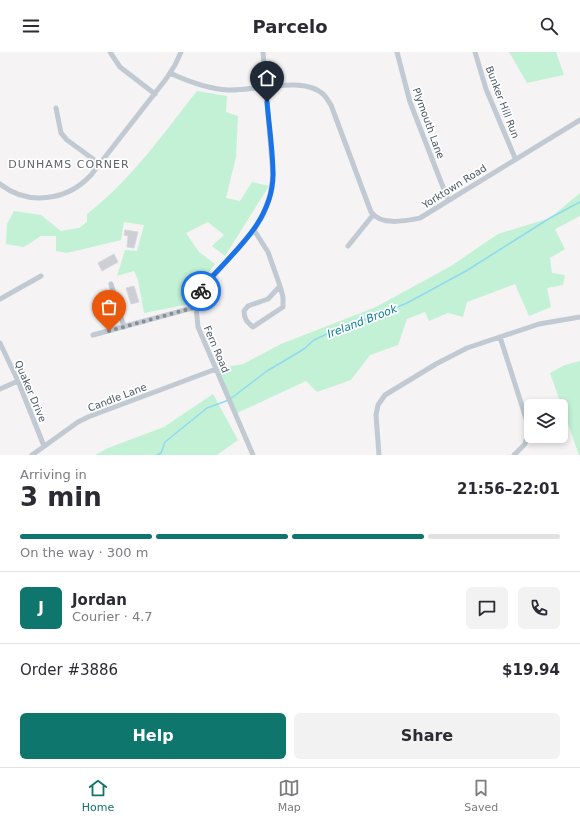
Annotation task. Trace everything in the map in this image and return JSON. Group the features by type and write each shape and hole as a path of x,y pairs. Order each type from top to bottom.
{"street":[{"path":"110,52 120,67 155,94"},
{"path":"0,184 15,193 29,197 42,198 70,192 81,185 100,164 155,94 170,73 181,52"},
{"name":"Fern Road","path":"253,455 198,328 196,307 198,297 206,283 254,230 266,207 273,175 263,52"},
{"name":"Plymouth Lane","path":"397,52 410,102 448,200"},
{"name":"Bunker Hill Run","path":"475,52 486,89 515,158"},
{"path":"170,73 191,82 212,88 242,90 300,85 319,91 324,95 331,106 373,215 348,246"},
{"path":"56,108 61,133 67,140 100,164"},
{"name":"Yorktown Road","path":"373,215 389,221 402,221 420,218 515,158 580,120"},
{"path":"254,230 268,252 280,286 283,297 283,307 253,326 248,323 244,318 244,311 248,306 268,299 280,286"},
{"path":"0,299 41,276"},
{"path":"111,284 124,327"},
{"path":"93,335 196,307"},
{"path":"379,455 376,414 378,405 385,396 436,364 467,348 539,324 580,317"},
{"path":"500,337 529,428 525,444 514,455"},
{"name":"Quaker Drive","path":"0,343 18,381 44,446"},
{"name":"Candle Lane","path":"32,455 78,422 88,417 216,369"},
{"path":"0,389 18,381"}],"green space":[{"path":"509,52 556,52 564,75 527,83"},
{"path":"197,91 227,96 226,112 238,116 236,157 226,198 240,201 252,182 269,186 225,256 212,246 224,235 208,222 186,233 199,252 215,264 196,288 190,304 144,313 138,280 134,271 117,276 125,250 137,251 144,225 124,222 121,240 67,253 56,251 56,236 41,236 24,247 6,244 7,224 14,211 41,215 61,231 79,228 87,222 87,214 103,201 146,156"},
{"path":"580,193 580,216 555,229 565,249 550,258 552,273 565,275 563,285 547,288 551,307 529,316 515,284 467,302 463,317 448,313 429,321 425,312 407,319 398,345 370,355 351,380 317,392 306,381 235,414 216,369 243,364 281,344 376,307 451,266 498,234 550,218"},
{"path":"580,361 580,455 568,424 568,399 559,399 550,373 565,365"},
{"path":"213,394 238,440 217,455 95,455 108,448 164,427"}],"building":[{"path":"125,230 138,232 134,248 127,247 128,236 124,235"},
{"path":"114,254 118,262 102,271 98,263"},
{"path":"134,286 139,302 131,304 126,288"},
{"path":"103,300 107,314 100,317 95,302"}],"waterway":[{"name":"Ireland Brook","path":"157,455 161,453 165,442 207,408 229,400 267,371 304,349 314,340 337,329 407,303 466,271 550,218 580,202"}],"way so far":[{"path":"109,331 196,307 201,291"}],"district":[{"name":"DUNHAMS CORNER","path":"69,164"}],"route":[{"path":"201,291 206,283 250,235 262,216 270,196 273,175 267,102"}]}
